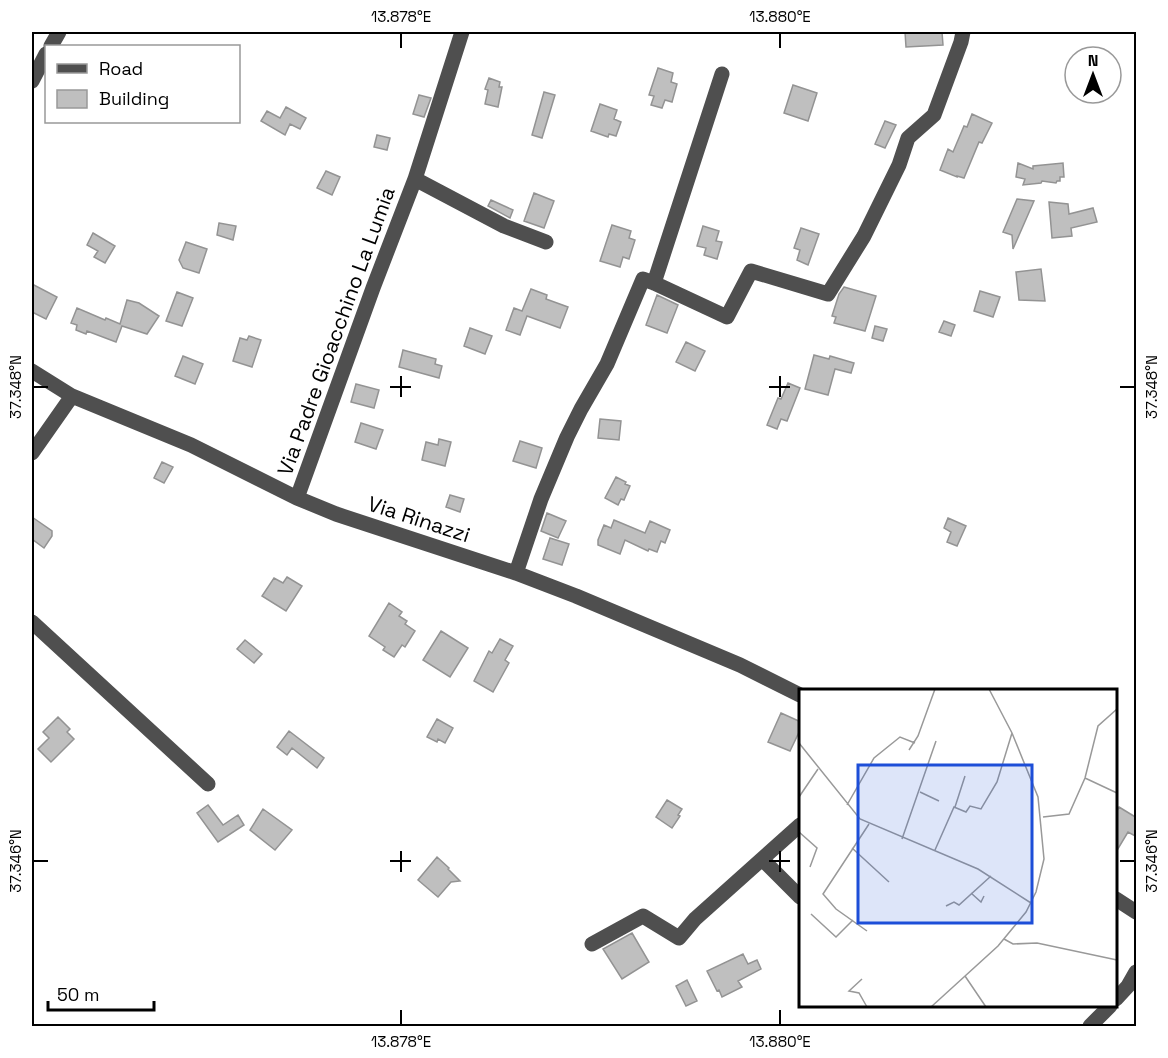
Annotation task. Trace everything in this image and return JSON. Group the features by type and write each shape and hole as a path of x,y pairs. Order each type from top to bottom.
{"street":[{"name":"Via Padre Gioacchino La Lumia","path":"297,498 415,179 462,32"},
{"path":"516,573 541,499 567,437 580,409 607,364 643,279 727,316 751,271 828,294 864,236 898,165 908,138 934,115 963,32"},
{"path":"32,81 45,56"},
{"path":"654,283 722,74"},
{"path":"415,179 504,226 546,242"},
{"name":"Via Rinazzi","path":"32,371 72,396 191,445 297,498 336,514 516,573 576,596 740,665 799,693"},
{"path":"32,453 72,396"},
{"path":"32,622 208,784"},
{"path":"592,944 643,916 679,938 695,919 799,827"},
{"path":"762,859 799,895"},
{"path":"1117,900 1137,912"},
{"path":"1117,998 1137,972"},
{"path":"1090,1026 1108,1007"}],"building":[{"path":"905,32 942,32 943,45 906,47"},
{"path":"658,68 673,73 671,82 677,84 672,102 665,100 662,108 651,105 654,96 649,95"},
{"path":"489,78 500,82 499,87 502,87 498,107 485,104 488,90 485,89"},
{"path":"793,85 817,93 808,121 784,113"},
{"path":"544,92 555,95 542,138 532,135"},
{"path":"419,95 431,98 424,117 413,114"},
{"path":"600,104 617,110 614,119 621,122 616,136 609,134 608,137 591,131"},
{"path":"286,107 306,118 300,129 290,124 285,135 261,121 267,111 280,118"},
{"path":"972,114 992,123 982,143 979,142 964,178 957,177 940,170 948,149 953,152"},
{"path":"885,121 896,125 885,148 875,144"},
{"path":"377,135 390,138 387,150 374,147"},
{"path":"1018,163 1033,169 1033,166 1063,163 1064,177 1060,177 1060,181 1056,183 1042,181 1023,185 1025,179 1016,177"},
{"path":"326,171 340,177 332,195 317,188"},
{"path":"534,193 554,201 544,228 524,221"},
{"path":"1017,199 1034,201 1013,249 1012,235 1003,232"},
{"path":"491,200 513,210 510,218 488,206"},
{"path":"1049,202 1068,204 1069,214 1093,208 1097,222 1071,228 1072,236 1052,238"},
{"path":"219,223 236,226 233,240 217,235"},
{"path":"612,225 631,231 629,238 635,240 629,259 623,257 620,267 600,261"},
{"path":"703,226 719,231 716,241 722,242 717,259 704,255 706,248 697,246"},
{"path":"801,228 819,234 808,265 797,260 800,250 794,248"},
{"path":"93,233 115,246 105,263 94,257 98,251 87,245"},
{"path":"186,242 207,249 199,273 183,268 179,260"},
{"path":"1041,269 1045,301 1019,300 1016,272"},
{"path":"32,284 57,297 46,319 32,312"},
{"path":"844,287 876,296 865,331 834,323 836,317 832,316 839,294"},
{"path":"531,289 547,295 546,299 568,307 560,328 527,316 520,335 506,330 514,308 522,311"},
{"path":"980,291 1000,297 993,317 974,311"},
{"path":"177,292 193,298 182,326 166,321"},
{"path":"657,295 678,305 667,333 646,325"},
{"path":"127,300 139,303 159,316 147,334 122,326 116,342 87,331 86,334 76,330 77,325 71,323 77,308 120,324"},
{"path":"944,321 955,325 951,336 939,332"},
{"path":"875,326 887,329 883,341 872,338"},
{"path":"470,328 492,336 485,354 464,346"},
{"path":"249,336 261,340 252,367 233,361 240,338 247,340"},
{"path":"686,342 705,351 695,371 676,362"},
{"path":"403,350 436,359 435,364 442,366 439,378 399,367"},
{"path":"814,355 829,359 830,356 854,363 851,373 835,369 828,395 805,389"},
{"path":"183,356 203,364 195,384 175,376"},
{"path":"788,383 800,388 787,421 781,419 777,429 767,425 778,398 781,399"},
{"path":"356,384 379,390 374,408 351,402"},
{"path":"600,419 621,421 619,440 598,438"},
{"path":"361,423 383,430 376,449 355,442"},
{"path":"439,439 451,442 445,466 422,460 426,442 438,445"},
{"path":"520,441 542,448 536,468 513,461"},
{"path":"162,462 173,467 164,483 154,478"},
{"path":"616,477 630,486 624,500 621,499 618,505 605,498"},
{"path":"450,495 464,499 460,512 446,507"},
{"path":"547,513 566,521 558,538 541,531"},
{"path":"32,517 52,531 52,536 44,548 32,539"},
{"path":"948,518 966,526 957,546 947,542 951,532 944,528"},
{"path":"614,520 645,533 650,521 670,530 665,543 661,541 657,552 649,549 648,551 625,540 620,554 598,545 604,525 611,528"},
{"path":"550,538 569,544 562,565 543,559"},
{"path":"287,577 302,586 286,611 262,596 274,578 283,583"},
{"path":"389,603 402,612 399,616 407,621 405,624 415,631 405,647 402,645 394,657 383,650 385,647 369,636"},
{"path":"441,631 468,648 450,677 423,660"},
{"path":"500,639 513,646 505,660 509,663 493,692 474,681 489,651 492,653"},
{"path":"245,640 262,654 254,663 237,649"},
{"path":"781,713 799,721 799,732 790,751 768,742"},
{"path":"58,717 70,729 67,732 74,739 51,762 38,749 49,738 43,732"},
{"path":"437,719 453,728 445,743 427,737"},
{"path":"289,731 324,758 317,768 292,748 287,755 277,747"},
{"path":"667,800 682,809 672,828 656,817"},
{"path":"208,805 223,825 238,815 244,825 218,842 197,813"},
{"path":"1119,807 1137,818 1137,837 1128,832 1117,850 1117,811"},
{"path":"263,809 292,830 275,850 250,830"},
{"path":"437,857 460,881 451,882 438,897 418,880"},
{"path":"632,933 649,962 622,979 603,949"},
{"path":"743,954 748,964 757,960 761,969 738,981 742,987 722,997 707,971"},
{"path":"687,980 697,1001 686,1006 676,986"}]}
